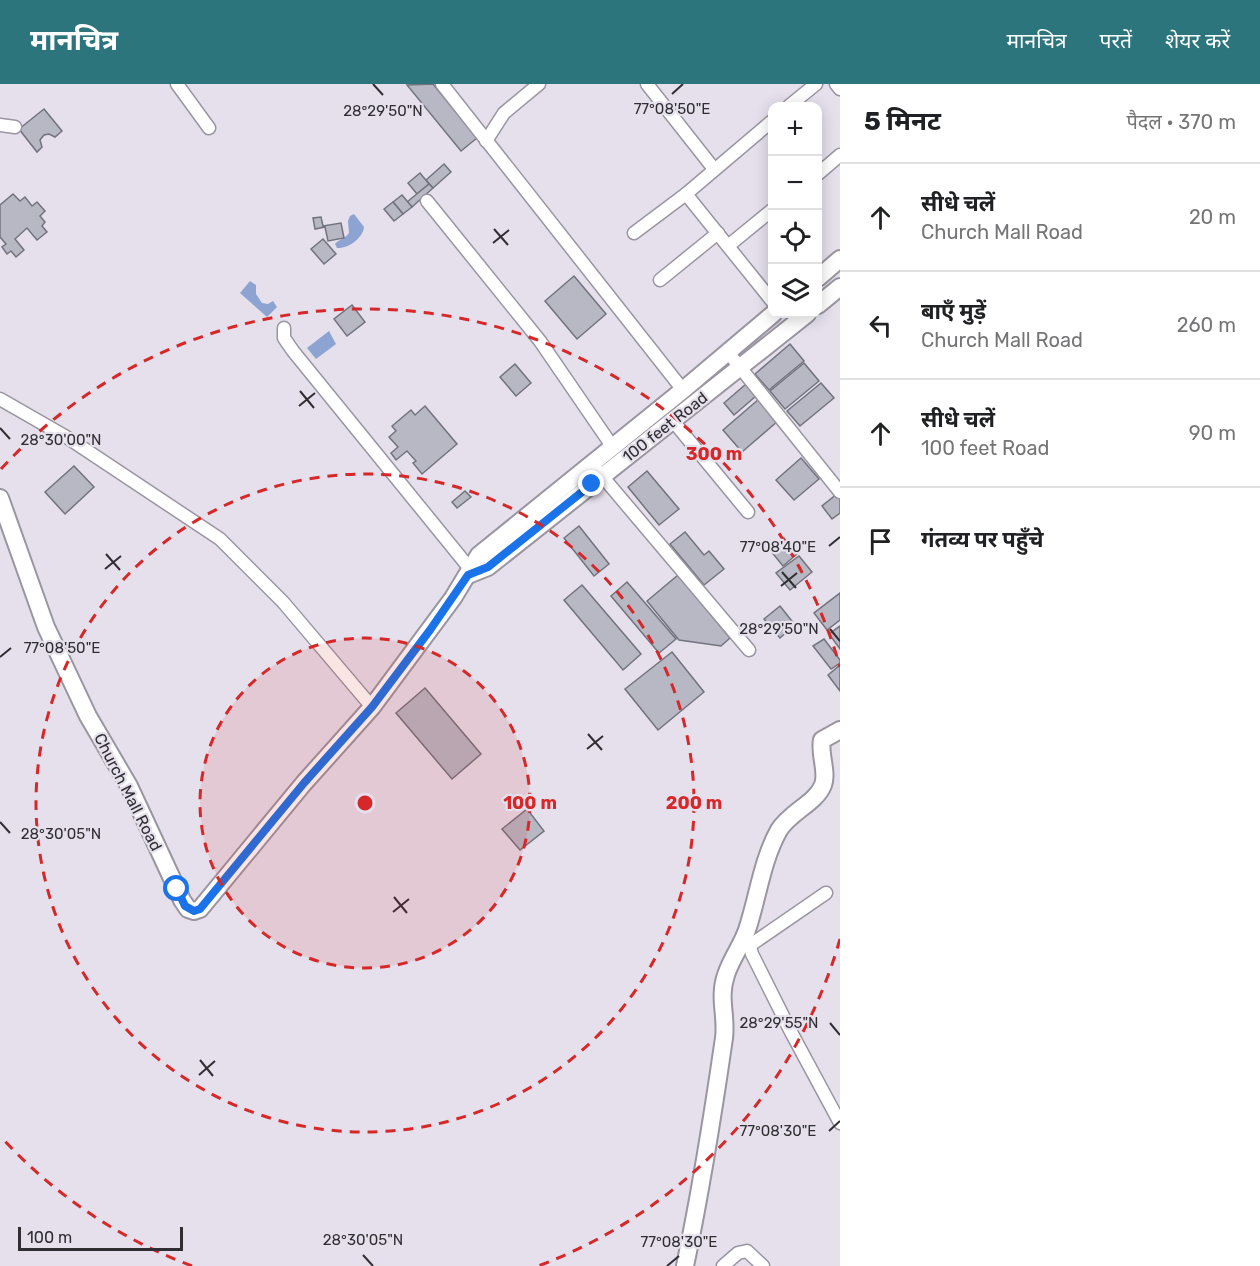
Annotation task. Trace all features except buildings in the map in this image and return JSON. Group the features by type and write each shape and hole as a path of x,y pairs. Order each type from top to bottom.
{"street":[{"path":"177,84 209,128"},
{"path":"442,84 683,390"},
{"path":"486,141 504,113 539,84"},
{"path":"647,84 714,170"},
{"path":"794,102 816,84"},
{"path":"836,84 840,89"},
{"path":"634,233 686,194 768,124"},
{"path":"0,125 15,127"},
{"path":"822,171 840,155"},
{"path":"686,194 768,296"},
{"path":"427,201 540,341 612,446"},
{"path":"728,246 768,213"},
{"path":"660,280 718,233"},
{"path":"822,275 840,259"},
{"name":"100 feet Road","path":"470,572 488,567 556,502 591,463 683,390 768,318"},
{"name":"100 feet Road","path":"556,502 602,476 802,318"},
{"path":"284,328 284,338 470,572"},
{"path":"727,351 840,492"},
{"path":"0,399 68,438 220,539 283,602 372,707"},
{"path":"673,421 748,512"},
{"path":"591,463 749,650"},
{"name":"Church Mall Road","path":"0,498 46,627 88,716 129,786 182,900 191,910 200,909 304,783 372,707 470,572"},
{"path":"685,1266 724,1040 723,984 728,970 748,940 767,858 776,836 789,817 820,791 824,782 822,740 840,730"},
{"path":"748,940 826,893"},
{"path":"748,940 791,1032 840,1123"},
{"path":"723,1266 738,1253 747,1251 763,1266"}],"water":[{"path":"354,214 364,227 363,231 350,245 337,248 335,244 349,233 348,221"},
{"path":"250,281 256,285 256,294 262,303 268,304 273,301 277,307 267,317 240,293"},
{"path":"329,331 336,344 316,359 307,348"}],"route":[{"path":"177,889 188,909 194,911 200,909 304,783 372,707 468,575 488,567 592,484"}]}
